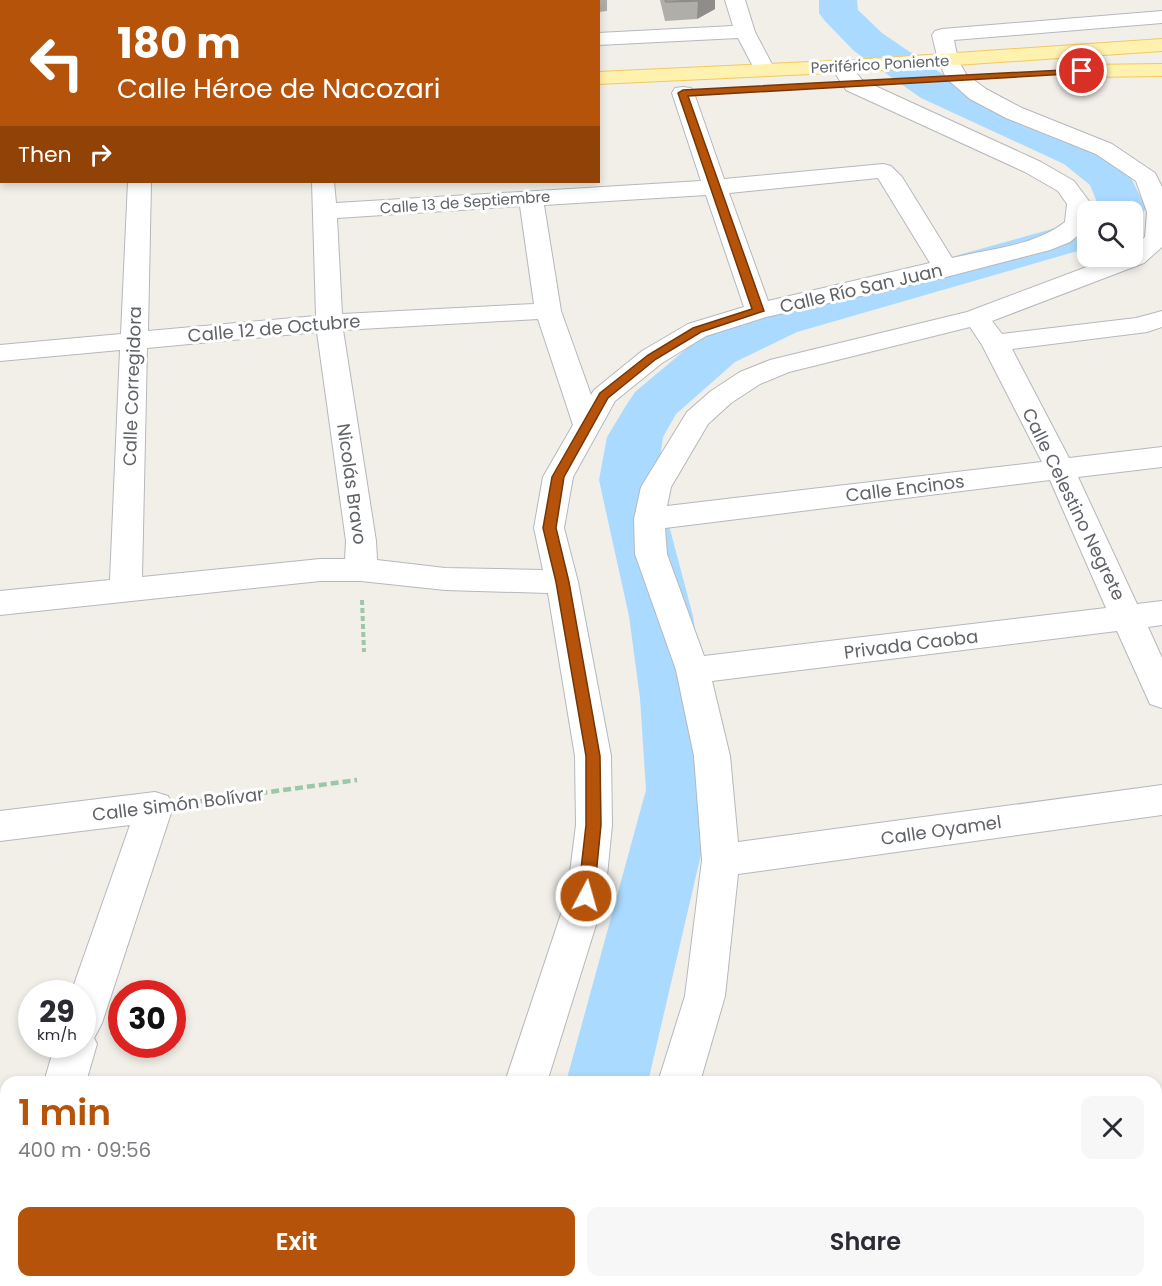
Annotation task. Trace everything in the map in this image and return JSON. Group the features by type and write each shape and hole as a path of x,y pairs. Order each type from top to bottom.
{"main road":[{"path":"1162,35 1111,48 1125,70 1162,76"},
{"name":"Periférico Poniente","path":"600,78 764,70 927,80 953,69 1111,48 1162,45"},
{"name":"Periférico Poniente","path":"600,97 683,93 856,75 903,62 953,69 1162,70"}],"street":[{"path":"735,0 745,32 764,70"},
{"path":"681,1076 705,996 721,860 712,756 693,670 651,554 649,519 656,487 697,418 721,396 750,378 780,366 976,318 1135,258 1157,239 1159,212 1147,178 1104,149 1014,113 978,94 953,69 942,35 1162,17"},
{"path":"600,39 745,32"},
{"name":"Calle Río San Juan","path":"528,1076 586,896 594,825 593,756 562,582 549,528 558,477 604,396 652,357 697,330 758,311 1041,246 1061,237 1077,225 1079,204 1066,186 856,75"},
{"path":"683,93 758,311"},
{"name":"Calle 13 de Septiembre","path":"326,211 715,187 883,171 890,177 946,269"},
{"name":"Calle Corregidora","path":"126,590 139,183"},
{"name":"Nicolás Bravo","path":"0,603 320,570 361,570 361,541 329,323 323,183"},
{"path":"531,197 548,311 587,425"},
{"name":"Calle 12 de Octubre","path":"0,353 329,323 548,311"},
{"name":"Calle Celestino Negrete","path":"976,318 995,343 1060,469 1162,695"},
{"path":"995,343 1138,326 1162,320"},
{"name":"Calle Encinos","path":"649,519 1162,457"},
{"path":"361,570 445,579 562,582"},
{"name":"Privada Caoba","path":"693,670 1162,613"},
{"name":"Calle Oyamel","path":"721,860 1162,800"},
{"path":"95,980 156,807"},
{"name":"Calle Simón Bolívar","path":"0,826 156,807"},
{"path":"67,1076 72,1058"}],"path":[{"path":"361,570 364,651"},
{"name":"Calle Simón Bolívar","path":"156,807 357,780"}],"building":[{"path":"665,0 700,0 666,2"}],"waterway":[{"path":"838,0 839,13 868,42 936,89 1080,155 1110,178 1120,201"},
{"path":"609,1076 681,790 673,698 661,616 628,480 635,437 654,404 684,376 716,351 779,321 1077,236"}],"route":[{"path":"586,896 594,825 593,756 562,582 549,528 558,477 604,396 652,357 697,330 758,311 683,93 1082,71"}]}
